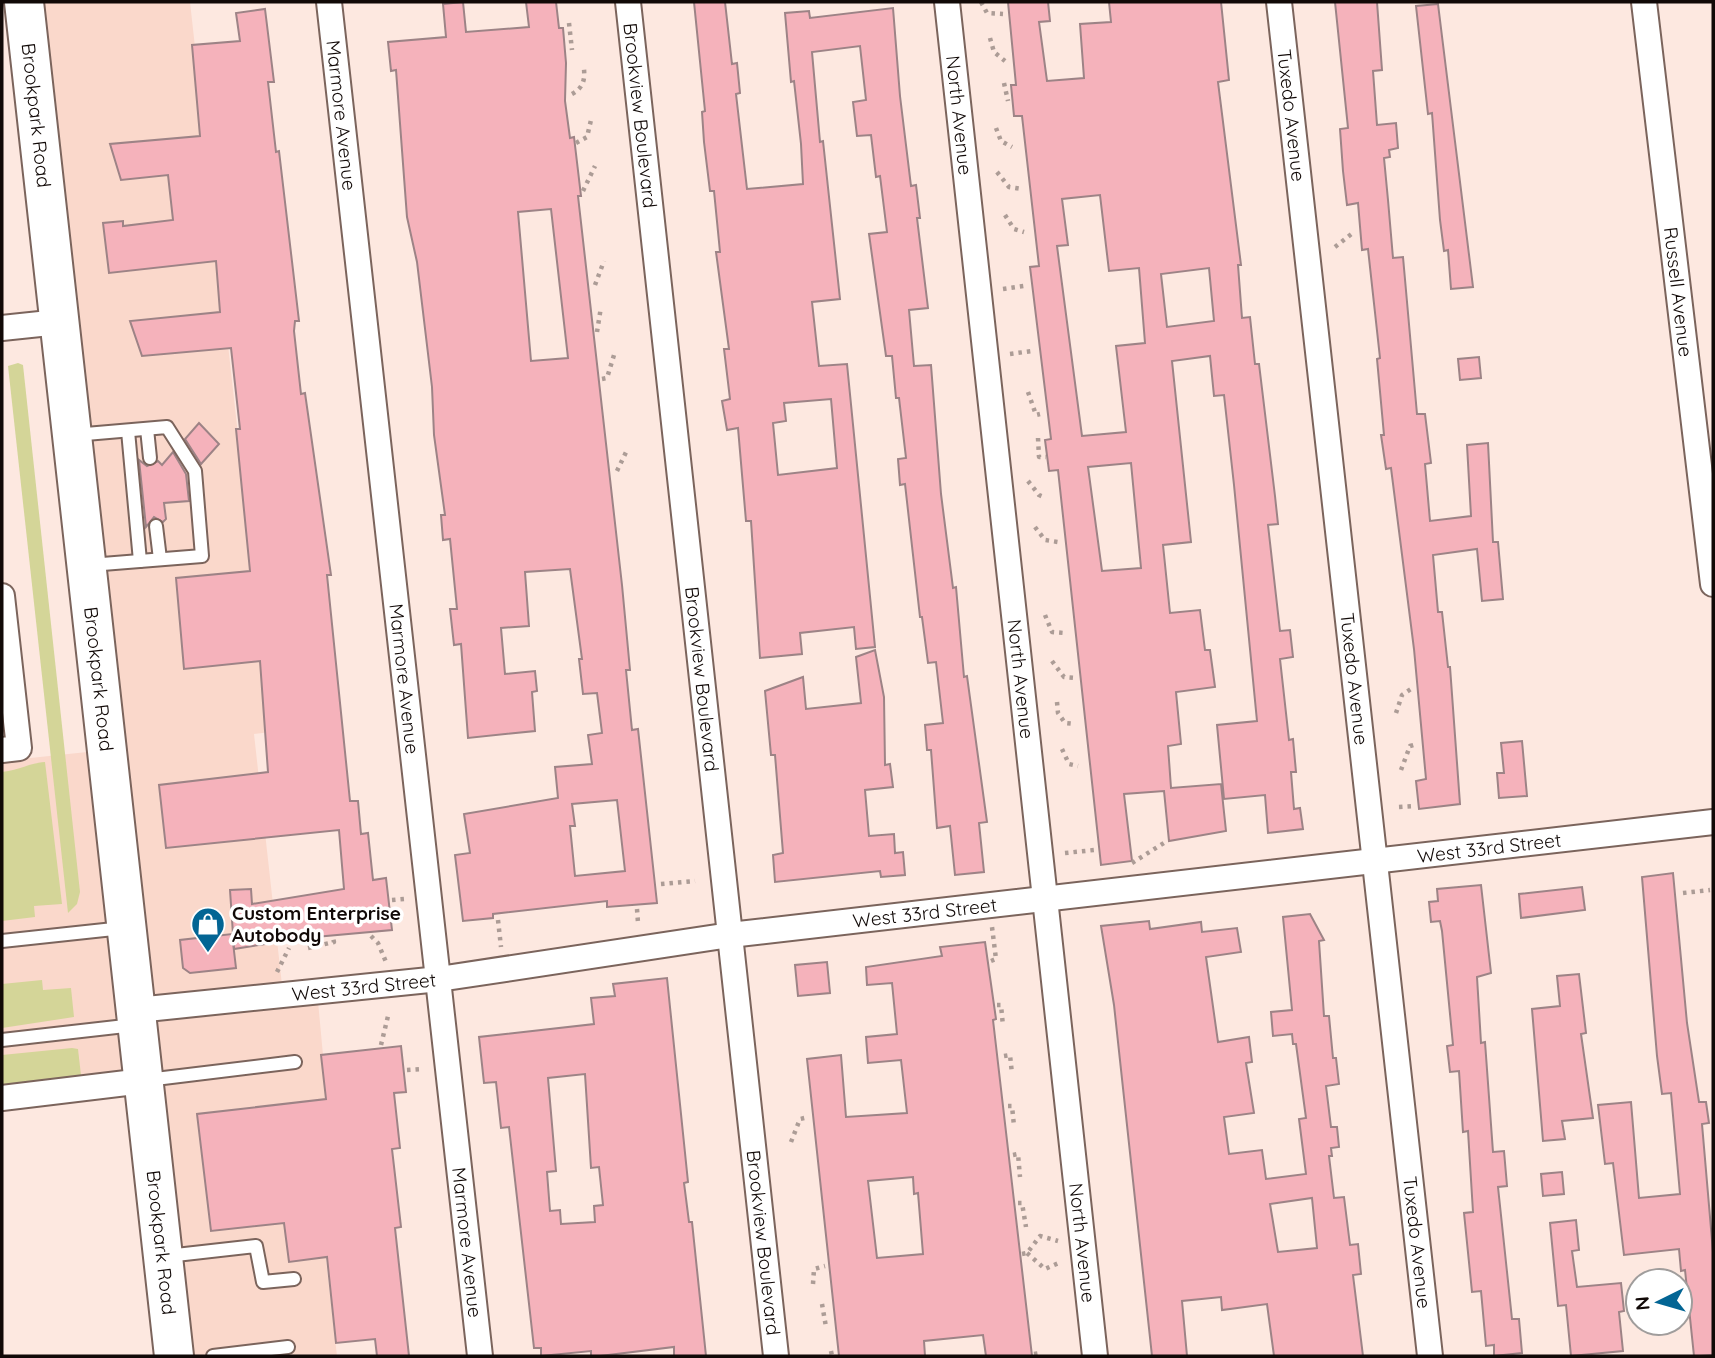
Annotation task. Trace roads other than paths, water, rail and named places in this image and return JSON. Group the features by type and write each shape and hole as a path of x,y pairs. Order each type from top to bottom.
{"main road":[{"name":"Brookpark Road","path":"24,2 174,1356"}],"street":[{"name":"Marmore Avenue","path":"329,2 480,1356"},
{"name":"Brookview Boulevard","path":"628,2 776,1356"},
{"name":"North Avenue","path":"947,2 1095,1356"},
{"name":"Tuxedo Avenue","path":"1279,2 1430,1356"},
{"name":"Russell Avenue","path":"1644,2 1713,584"},
{"path":"2,328 59,321"},
{"path":"2,596 10,749"},
{"name":"West 33rd Street","path":"138,1017 439,978 730,935 1713,822"},
{"path":"2,1098 143,1081"}],"lane":[{"path":"72,435 167,427 195,471 202,555 86,566"},
{"path":"147,429 150,458"},
{"path":"128,430 140,561"},
{"path":"156,526 160,559"},
{"path":"2,941 127,928"},
{"path":"2,1040 138,1017"},
{"path":"143,1081 295,1062"},
{"path":"163,1256 256,1246 263,1282 294,1279"},
{"path":"213,1356 288,1347"}],"place":[{"name":"Custom Enterprise Autobody","path":"208,954"}]}
